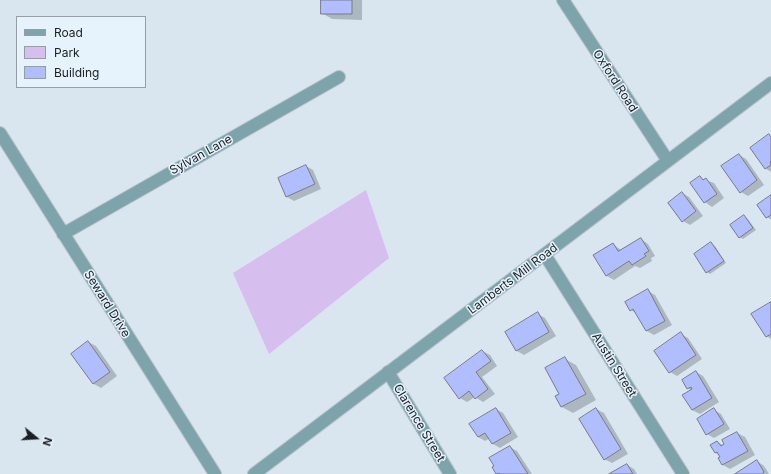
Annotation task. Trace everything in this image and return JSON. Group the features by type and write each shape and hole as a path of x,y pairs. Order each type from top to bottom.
{"street":[{"name":"Oxford Road","path":"563,0 668,161"},
{"name":"Sylvan Lane","path":"63,234 339,77"},
{"name":"Lamberts Mill Road","path":"254,474 771,83"},
{"name":"Seward Drive","path":"0,133 215,474"},
{"name":"Austin Street","path":"545,255 683,474"},
{"name":"Clarence Street","path":"388,372 450,474"}],"green space":[{"path":"366,190 389,258 269,354 233,273"}],"building":[{"path":"321,0 352,0 352,14 321,14"},
{"path":"769,134 771,137 771,165 765,169 750,148"},
{"path":"739,154 757,180 740,193 721,166"},
{"path":"306,165 315,184 286,197 278,178"},
{"path":"700,176 703,180 706,178 717,194 704,203 690,183"},
{"path":"682,192 696,211 682,222 668,203"},
{"path":"771,195 771,215 766,218 757,205"},
{"path":"744,215 753,228 739,238 730,225"},
{"path":"641,238 649,251 644,254 646,256 632,265 629,261 606,276 593,255 613,243 618,251"},
{"path":"711,242 724,261 706,273 694,254"},
{"path":"648,289 665,321 646,331 633,309 630,311 625,302"},
{"path":"771,302 771,334 766,337 751,314"},
{"path":"538,312 549,332 516,351 505,332"},
{"path":"681,332 696,355 669,373 654,351"},
{"path":"88,341 110,372 93,384 71,354"},
{"path":"482,350 491,361 476,372 488,389 475,399 469,391 459,399 444,378"},
{"path":"565,357 586,394 561,407 555,396 559,394 545,368"},
{"path":"696,371 712,398 692,410 682,395 692,389 691,387 687,389 682,380"},
{"path":"496,408 511,433 492,444 485,433 478,437 469,424"},
{"path":"596,408 621,449 604,460 579,419"},
{"path":"714,408 724,424 706,435 697,419"},
{"path":"737,432 748,451 722,465 718,458 720,457 717,452 715,453 710,445 717,441 721,446 724,444 722,440"},
{"path":"510,446 528,474 496,474 492,467 494,466 489,458"},
{"path":"757,460 764,472 762,474 735,474"},
{"path":"627,464 633,474 609,474"}]}
